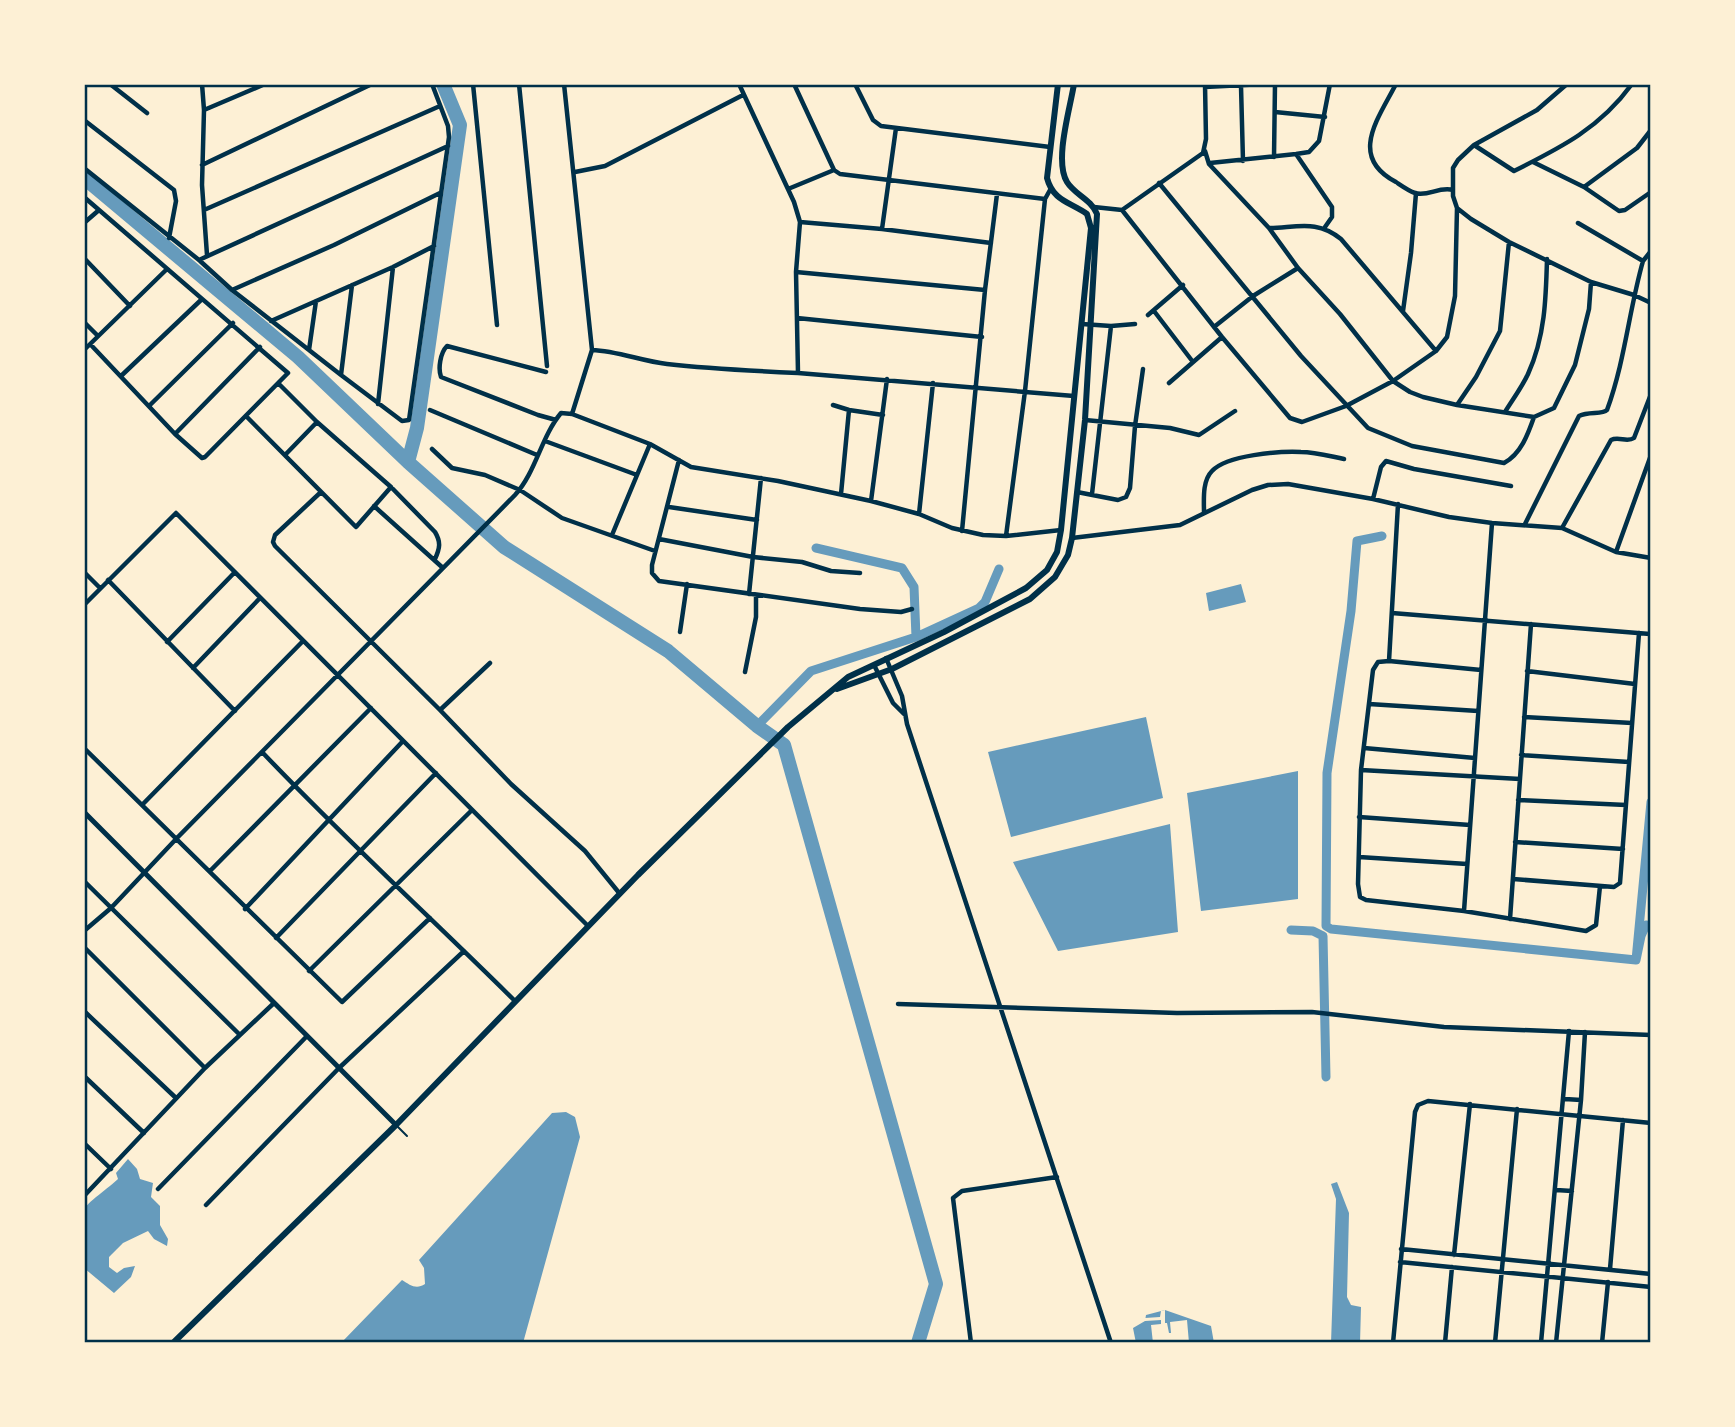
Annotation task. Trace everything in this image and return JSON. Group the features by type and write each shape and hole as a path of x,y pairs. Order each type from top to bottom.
{"main road":[{"path":"173,1343 396,1125 588,926 788,726 828,692 873,664 944,632 1026,588 1054,563 1061,530 1090,219 1080,209 1050,190 1047,178 1058,84"},
{"path":"828,692 892,669 1030,598 1055,577 1068,555 1085,420 1097,214 1094,207 1069,186 1063,176 1062,152 1074,84"}],"street":[{"path":"110,84 147,113"},
{"path":"202,84 202,165 207,255"},
{"path":"204,110 265,84"},
{"path":"202,165 372,84"},
{"path":"84,167 232,290 378,405 402,421 409,420 448,146 449,129 432,84"},
{"path":"473,84 496,325"},
{"path":"519,84 547,369 447,346 442,353 439,371 441,377 556,420"},
{"path":"565,84 592,349 572,414"},
{"path":"739,84 788,189 800,222 796,272 798,373"},
{"path":"793,84 834,170 841,174 1045,199"},
{"path":"855,84 873,120 881,126 1050,147"},
{"path":"1264,84 1205,85 1205,151 1209,164 1269,228 1298,268 1349,324 1393,381 1410,392 1457,405 1534,417 1554,408 1575,365 1589,309 1591,282"},
{"path":"1274,157 1275,84"},
{"path":"1209,164 1309,152 1317,145 1330,84"},
{"path":"1396,84 1373,129 1369,150 1374,165 1381,174 1416,193 1425,194 1444,188 1452,190"},
{"path":"1122,210 1222,337 1294,421 1309,420 1346,406 1393,381 1436,351 1447,337 1455,296 1457,208 1452,190 1454,164 1474,145 1537,110 1567,84"},
{"path":"1474,145 1514,171 1564,146 1592,128 1613,109 1632,84"},
{"path":"1241,86 1243,161"},
{"path":"575,172 606,166 743,95"},
{"path":"204,209 440,107"},
{"path":"1275,113 1325,117"},
{"path":"84,120 174,190 176,201 169,238"},
{"path":"882,229 895,128"},
{"path":"1584,187 1637,148 1651,130"},
{"path":"199,260 448,146"},
{"path":"1094,207 1122,210 1205,151"},
{"path":"1296,154 1332,207 1332,217 1325,227"},
{"path":"1532,162 1584,187 1619,211 1625,210 1651,192"},
{"path":"788,189 834,170"},
{"path":"1159,183 1301,356 1368,428 1412,446 1504,463 1512,459 1527,437 1534,417"},
{"path":"1006,536 1025,391 1045,199 1050,190"},
{"path":"232,290 334,245 441,193"},
{"path":"1403,311 1412,253 1416,193"},
{"path":"962,531 997,194"},
{"path":"84,197 201,299 233,323 288,371 288,374 204,458 175,434 91,345"},
{"path":"1457,208 1509,242 1591,282 1651,303"},
{"path":"84,223 99,210"},
{"path":"800,222 991,243"},
{"path":"1578,223 1643,261"},
{"path":"1269,228 1325,227 1341,239 1436,351"},
{"path":"1457,405 1476,377 1500,331 1509,242"},
{"path":"271,321 393,267 435,245"},
{"path":"1525,524 1579,416 1586,412 1607,412 1628,339 1633,295 1643,261 1651,251"},
{"path":"84,258 130,306"},
{"path":"1505,412 1527,377 1535,357 1544,319 1547,259"},
{"path":"378,405 393,267"},
{"path":"1214,327 1253,296 1298,268"},
{"path":"84,351 167,269"},
{"path":"796,272 985,290"},
{"path":"341,375 352,285"},
{"path":"1148,315 1183,285"},
{"path":"121,377 201,299"},
{"path":"309,350 316,300"},
{"path":"1154,311 1194,362"},
{"path":"797,318 982,337"},
{"path":"84,322 98,336"},
{"path":"148,406 233,323"},
{"path":"1082,324 1136,324"},
{"path":"1092,494 1111,326"},
{"path":"1169,383 1222,337"},
{"path":"175,434 260,347"},
{"path":"592,349 615,351 665,364 718,370 887,379 1074,397"},
{"path":"1077,492 1118,500 1126,497 1130,488 1143,369"},
{"path":"871,500 887,379"},
{"path":"919,514 933,383"},
{"path":"278,384 391,487 435,532 440,541 435,559"},
{"path":"1562,528 1611,440 1634,438 1651,394"},
{"path":"833,405 883,415"},
{"path":"430,410 537,455"},
{"path":"841,494 849,410"},
{"path":"1085,420 1170,428 1199,435 1235,411"},
{"path":"84,931 145,874 177,838 520,490 561,413 572,414 650,444 691,467 871,500 919,514 962,531 1006,536 1061,530"},
{"path":"246,416 356,527 391,487"},
{"path":"285,455 317,422"},
{"path":"545,441 637,475"},
{"path":"612,535 650,444"},
{"path":"432,449 452,468 485,475 520,490 562,518 655,551"},
{"path":"1204,514 1209,476 1213,469 1222,465 1244,457 1274,453 1301,452 1343,459"},
{"path":"1616,552 1651,456"},
{"path":"679,460 652,565 655,578 668,583 756,595 901,612 912,609"},
{"path":"1373,499 1381,467 1386,461 1414,469 1511,486"},
{"path":"750,594 761,478"},
{"path":"1072,538 1180,525 1225,501 1269,485 1289,484 1398,504 1448,517 1562,528 1616,552 1651,558"},
{"path":"321,492 275,535 273,542 540,813 585,851 620,894"},
{"path":"1389,662 1398,504"},
{"path":"374,506 443,568"},
{"path":"669,507 757,520"},
{"path":"84,605 176,513 588,926"},
{"path":"1464,911 1492,523"},
{"path":"659,538 753,558 802,562 831,571 859,573"},
{"path":"84,572 100,588"},
{"path":"167,642 235,572"},
{"path":"108,580 235,711"},
{"path":"680,632 687,584"},
{"path":"745,672 756,617 756,595"},
{"path":"193,668 261,598"},
{"path":"1392,613 1650,634"},
{"path":"1510,919 1531,624"},
{"path":"1513,879 1614,887 1620,883 1639,633"},
{"path":"142,805 303,641"},
{"path":"886,658 902,696 904,715 1111,1343"},
{"path":"1481,670 1389,662 1378,662 1374,666 1361,770 1360,897 1366,901 1464,911 1586,931 1596,925 1600,886"},
{"path":"440,710 491,663"},
{"path":"873,664 893,704 904,715"},
{"path":"1527,671 1635,684"},
{"path":"1369,704 1478,711"},
{"path":"210,871 295,788 371,708"},
{"path":"1524,717 1632,723"},
{"path":"245,909 403,741"},
{"path":"84,748 177,838 245,909 344,1003 430,918"},
{"path":"1364,748 1475,758"},
{"path":"262,752 328,821 362,850 516,1002"},
{"path":"1521,755 1629,762"},
{"path":"1361,770 1520,779"},
{"path":"276,938 436,773"},
{"path":"1518,800 1626,805"},
{"path":"309,971 472,810"},
{"path":"84,813 396,1125"},
{"path":"1359,817 1470,825"},
{"path":"1515,842 1623,849"},
{"path":"1359,857 1467,864"},
{"path":"84,881 240,1035"},
{"path":"84,947 205,1068"},
{"path":"206,1205 339,1068 464,951"},
{"path":"84,1196 205,1068 274,1003"},
{"path":"898,1004 1177,1013 1320,1013 1444,1027 1651,1035"},
{"path":"84,1011 176,1098"},
{"path":"1541,1343 1564,1113 1569,1031"},
{"path":"1556,1343 1586,1032"},
{"path":"158,1188 307,1036"},
{"path":"84,1076 144,1133"},
{"path":"1565,1099 1581,1100"},
{"path":"1393,1343 1415,1112 1418,1105 1428,1101 1470,1104 1651,1123"},
{"path":"1454,1255 1470,1104"},
{"path":"1495,1343 1517,1109"},
{"path":"1609,1270 1623,1120"},
{"path":"84,1143 111,1169"},
{"path":"971,1343 953,1198 962,1191 1057,1177"},
{"path":"1556,1190 1572,1191"},
{"path":"1401,1250 1651,1274"},
{"path":"1400,1262 1651,1286"},
{"path":"1445,1343 1452,1267"},
{"path":"1602,1343 1608,1282"}],"lane":[{"path":"396,1125 407,1136"}],"water":[{"path":"1241,584 1246,602 1209,611 1206,593"},
{"path":"1146,717 1163,798 1011,837 988,752"},
{"path":"1298,771 1298,899 1201,911 1187,793"},
{"path":"1170,824 1178,932 1058,951 1013,862"},
{"path":"566,1112 575,1117 580,1137 523,1343 341,1343 402,1280 416,1287 425,1284 424,1268 419,1260 552,1113"},
{"path":"128,1159 137,1169 140,1179 153,1183 151,1197 160,1206 160,1225 168,1239 167,1246 154,1239 148,1231 123,1243 109,1257 109,1267 117,1273 124,1268 135,1266 131,1277 114,1293 84,1268 83,1215 89,1203 118,1179 116,1173"},
{"path":"1337,1182 1349,1213 1347,1297 1351,1305 1361,1307 1360,1343 1331,1343 1336,1199 1331,1184"},
{"path":"1165,1310 1211,1326 1214,1343 1136,1343 1133,1328 1145,1321 1146,1315"}],"pier":[{"path":"1165,1310 1165,1323 1169,1333 1170,1322 1187,1320 1189,1343 1153,1343 1151,1325 1161,1324 1161,1320 1145,1321 1145,1318 1160,1317 1161,1311"}],"waterway":[{"path":"408,462 417,428 460,125 443,84"},
{"path":"84,178 298,357 408,462 504,547 668,651 757,726 784,745 936,1284 918,1343"},
{"path":"1382,536 1357,541 1351,611 1327,773 1326,926 1331,929 1636,960"},
{"path":"757,726 811,671 916,637 914,587 902,568 816,548"},
{"path":"916,637 979,608 985,602 999,569"},
{"path":"1651,802 1636,960 1641,936 1646,925 1651,926"},
{"path":"1291,930 1313,931 1323,936 1326,1077"}]}
